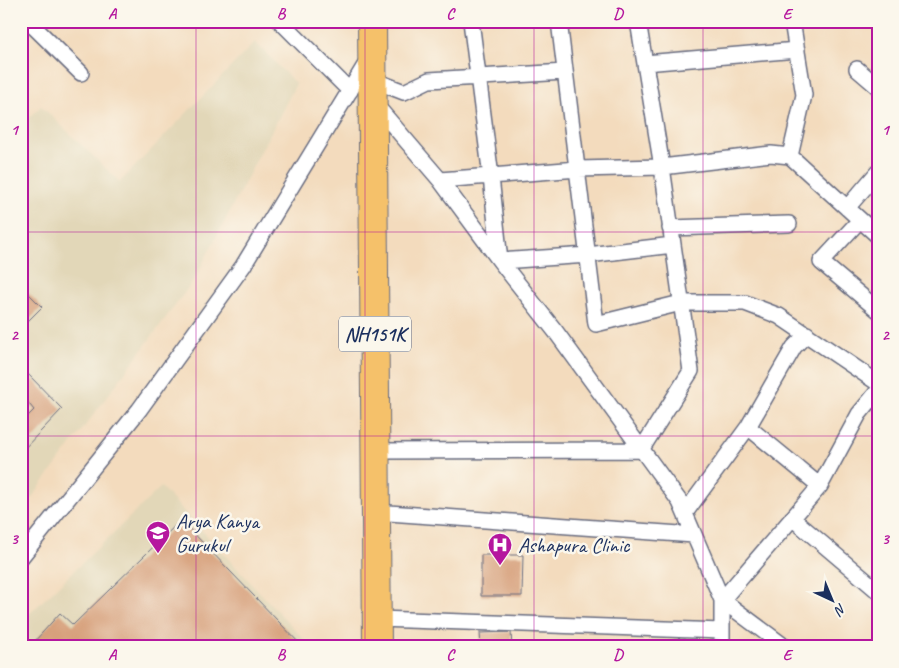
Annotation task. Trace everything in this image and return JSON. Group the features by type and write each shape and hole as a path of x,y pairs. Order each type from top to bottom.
{"highway":[{"name":"NH151K","path":"372,21 373,53 365,91 376,451 377,647"}],"street":[{"path":"28,21 81,73"},
{"path":"280,21 365,91 440,180 556,332 680,502 722,600 722,647"},
{"path":"472,21 500,261"},
{"path":"559,21 596,324 682,303 745,303 779,316 878,383"},
{"path":"638,21 662,167 691,371 642,450"},
{"path":"790,156 804,96 792,21"},
{"path":"645,63 797,50"},
{"path":"858,69 878,87"},
{"path":"365,91 404,92 429,80 565,72"},
{"path":"21,557 138,410 243,266 365,91"},
{"path":"440,180 578,169 662,167 771,154 790,156 878,236"},
{"path":"846,208 878,172"},
{"path":"860,220 821,262 878,310"},
{"path":"670,228 789,224"},
{"path":"500,261 588,255 673,245"},
{"path":"685,513 748,427 794,347 807,334"},
{"path":"722,600 820,486 858,414 878,390"},
{"path":"748,427 820,486"},
{"path":"376,451 642,450"},
{"path":"375,512 694,535"},
{"path":"792,518 878,591"},
{"path":"722,600 785,647"},
{"path":"378,619 722,631"}],"shaded area":[{"path":"255,42 296,84 194,280 21,512 21,126 41,106 120,182"},
{"name":"Arya Kanya Gurukul","path":"161,487 311,647 21,647 21,622"}],"building":[{"path":"21,286 42,307 21,328"},
{"path":"25,371 62,409 21,452 21,423 34,410 21,394 21,375"},
{"name":"Arya Kanya Gurukul","path":"181,520 303,647 38,647 34,642 60,613 73,625"},
{"path":"481,555 523,555 522,596 481,596"},
{"path":"511,632 512,647 481,647 480,633"}],"place":[{"name":"Arya Kanya Gurukul","path":"158,554"},
{"name":"Ashapura Clinic","path":"500,566"}]}
